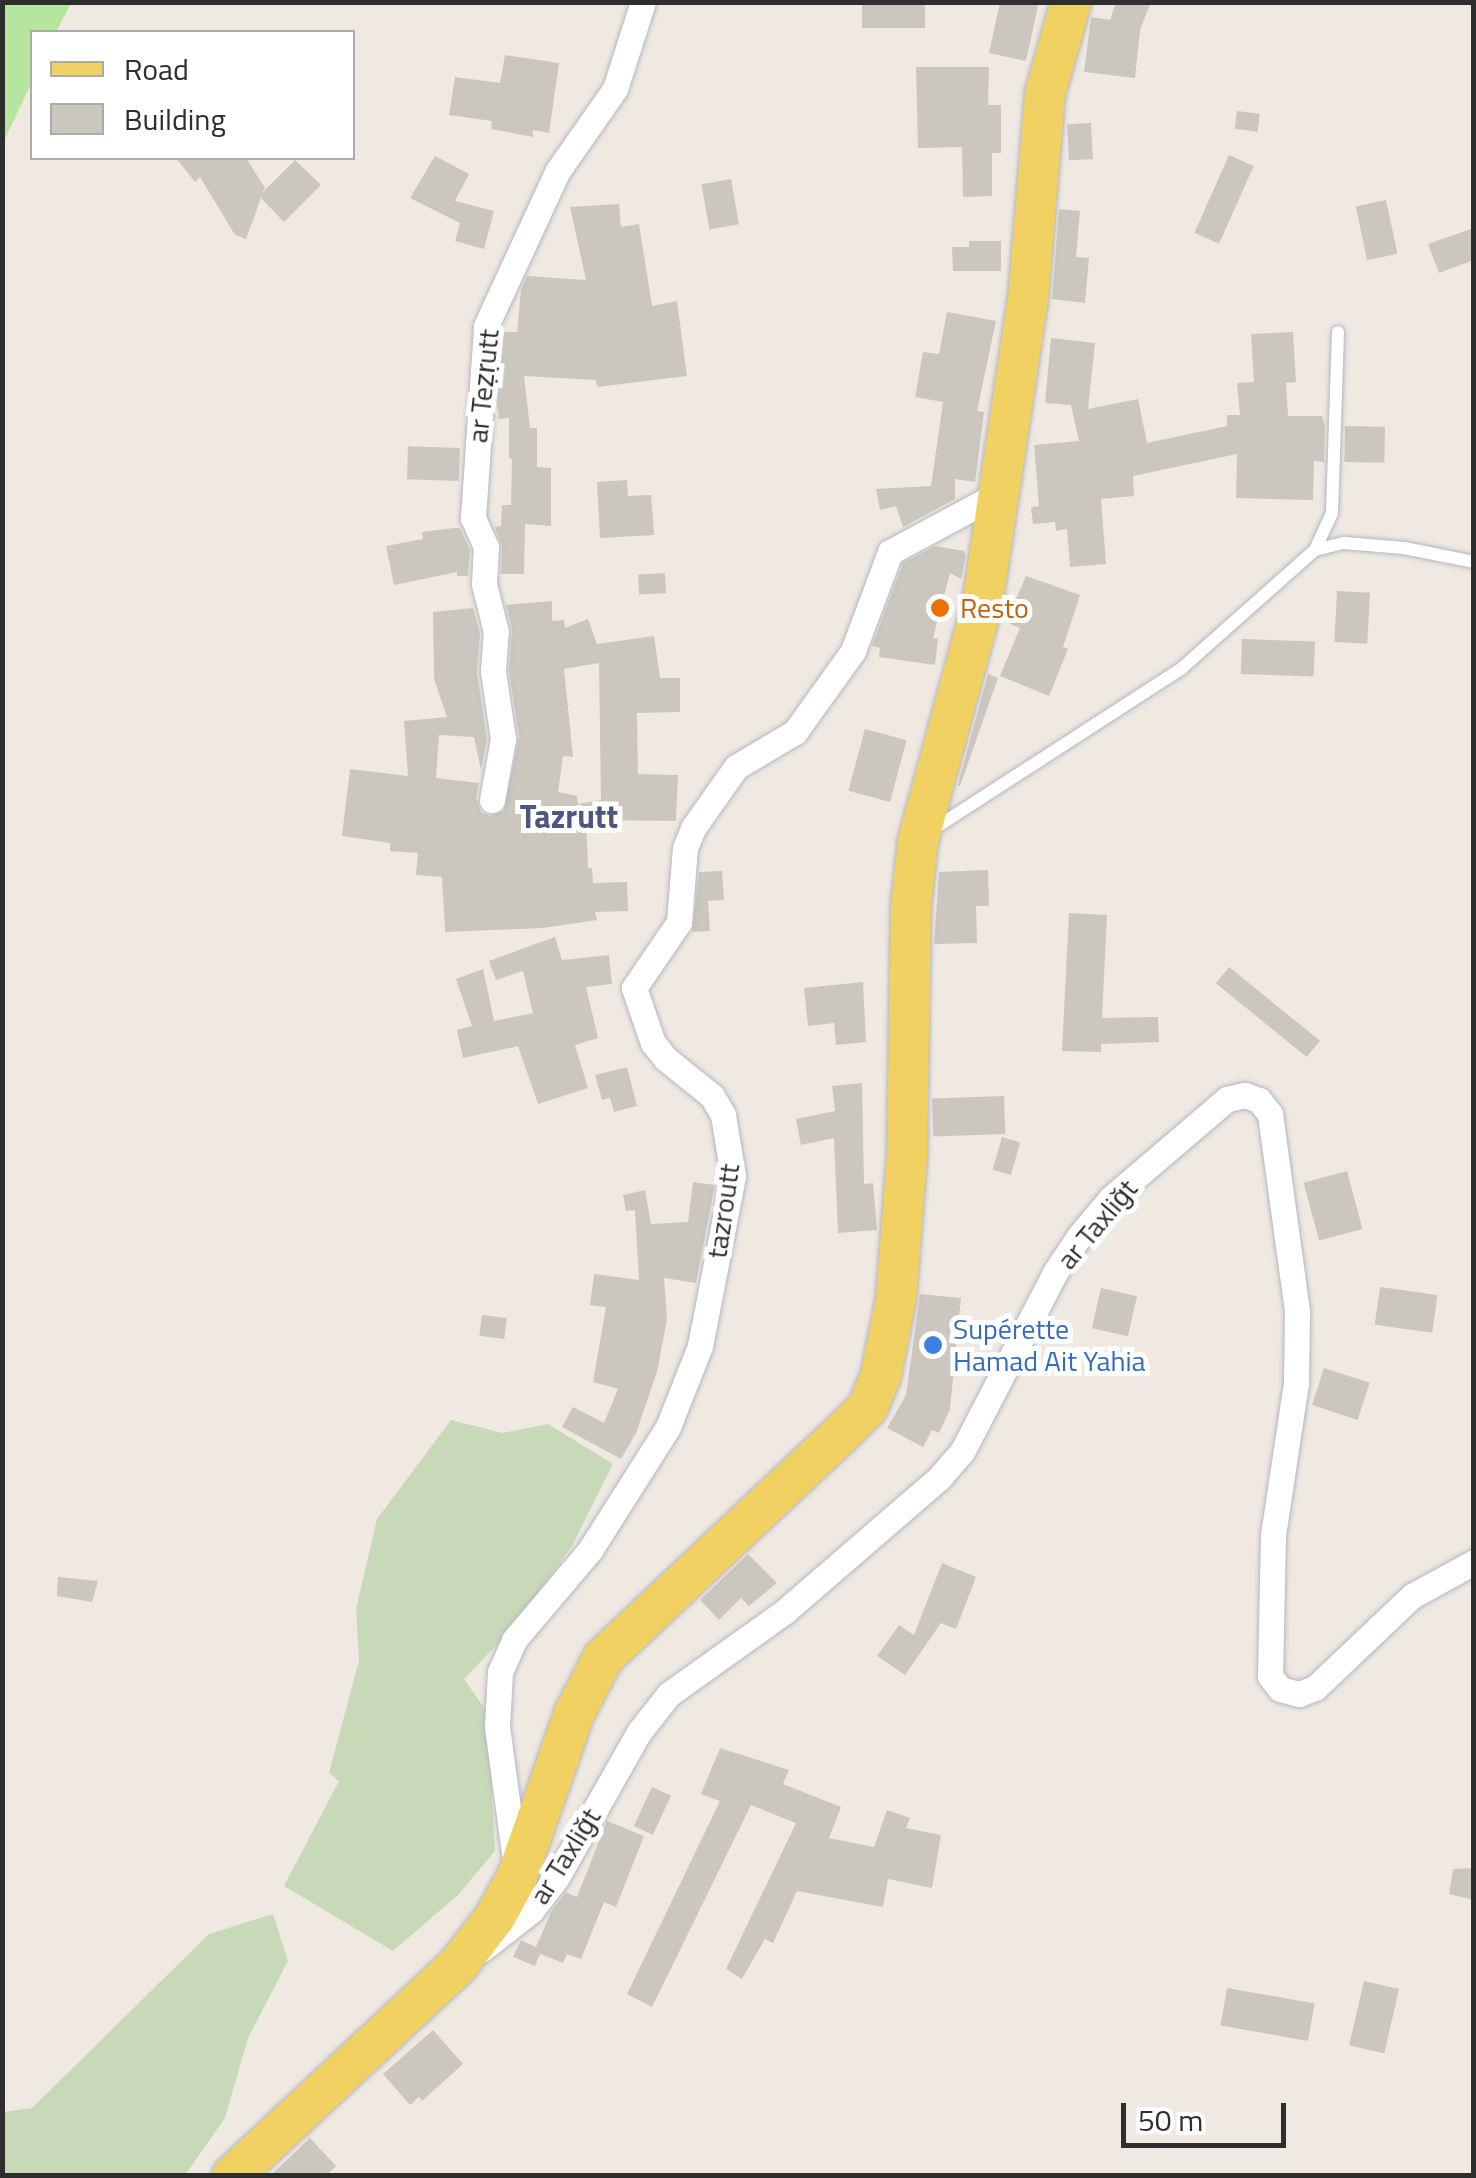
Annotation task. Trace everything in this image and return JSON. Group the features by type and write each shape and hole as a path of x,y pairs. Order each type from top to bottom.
{"main road":[{"path":"232,2176 458,1965 496,1916 517,1876 574,1714 603,1658 846,1430 868,1407 882,1375 896,1299 907,1156 911,905 918,841 982,606 1028,300 1045,94 1072,2"}],"street":[{"name":"ar Teẓṛutt","path":"492,800 503,738 493,671 496,632 484,584 486,546 473,518 486,326 557,172 615,89 643,2"},
{"name":"tazroutt","path":"517,1876 498,1726 500,1672 514,1640 590,1550 668,1426 700,1346 733,1176 722,1116 712,1096 666,1060 653,1043 634,988 679,922 685,848 693,828 736,767 795,732 842,667 859,640 890,552 1002,492"},
{"name":"ar Taxliǧt","path":"458,1965 531,1912 557,1877 639,1732 669,1694 784,1612 950,1465 980,1422 1056,1271 1080,1235 1112,1198 1228,1099 1245,1095 1259,1100 1270,1114 1297,1312 1296,1384 1273,1535 1270,1676 1280,1689 1298,1694 1315,1688 1412,1596 1474,1562"}],"lane":[{"path":"918,841 975,798 1182,668 1315,550 1332,513 1338,332"},
{"path":"1315,550 1344,543 1404,548 1474,562"}],"green space":[{"path":"3,2 71,3 57,30 30,30 30,86 3,143"},
{"path":"451,1420 503,1433 548,1424 613,1464 572,1546 512,1629 464,1679 487,1712 495,1851 458,1895 393,1951 284,1886 339,1781 329,1773 359,1660 356,1609 377,1519"},
{"path":"273,1914 288,1961 248,2038 225,2118 185,2175 3,2175 3,2112 32,2108 209,1934"}],"building":[{"path":"862,2 925,2 925,28 862,28"},
{"path":"1000,2 1039,2 1026,61 989,53"},
{"path":"1116,2 1151,2 1140,30 1135,78 1084,72 1091,17 1110,20"},
{"path":"505,55 559,63 549,133 533,130 533,137 491,129 492,121 449,115 455,77 500,83"},
{"path":"916,67 989,67 988,105 1001,105 1001,153 992,153 992,196 963,197 962,147 918,148"},
{"path":"1237,111 1260,114 1258,132 1235,129"},
{"path":"1091,123 1093,159 1069,160 1067,124"},
{"path":"1229,155 1254,166 1219,244 1194,233"},
{"path":"435,156 469,174 455,201 494,211 484,249 455,241 460,223 410,198"},
{"path":"178,160 247,160 265,188 262,193 295,160 321,185 284,222 261,198 246,239 235,235 200,177 195,182"},
{"path":"731,179 739,224 709,230 701,184"},
{"path":"1386,200 1397,254 1367,260 1356,206"},
{"path":"619,204 621,227 639,224 652,306 677,301 687,376 597,387 596,380 524,376 530,428 537,428 537,467 551,468 551,526 525,524 524,574 501,574 502,547 495,527 501,526 502,505 511,505 512,459 509,418 499,419 497,402 504,332 517,332 521,290 527,276 586,280 570,207"},
{"path":"1059,209 1080,211 1076,257 1089,258 1085,303 1052,299"},
{"path":"1474,228 1474,260 1439,273 1428,244"},
{"path":"969,241 1001,241 1001,271 953,271 952,247 969,247"},
{"path":"947,312 996,321 977,411 984,412 975,482 955,479 955,499 903,527 896,506 880,510 876,489 931,486 943,402 915,397 923,352 939,354"},
{"path":"1293,332 1296,382 1286,383 1288,416 1322,416 1325,425 1324,462 1314,461 1313,500 1236,498 1237,454 1133,476 1134,496 1101,499 1106,564 1070,567 1067,529 1056,531 1055,522 1033,524 1031,507 1039,506 1034,445 1079,441 1071,405 1045,403 1051,338 1095,343 1088,409 1138,399 1147,443 1227,426 1227,415 1240,415 1237,383 1254,382 1251,334"},
{"path":"1345,426 1385,427 1384,463 1344,462"},
{"path":"408,446 460,448 459,481 407,479"},
{"path":"627,480 628,496 651,495 654,535 600,538 597,482"},
{"path":"460,528 470,550 468,576 457,576 457,572 394,585 386,546 423,539 422,532"},
{"path":"935,546 964,551 966,556 961,579 950,573 933,638 938,638 935,665 879,657 880,648 872,646 903,563"},
{"path":"665,573 666,593 639,594 638,574"},
{"path":"1026,576 1080,595 1063,647 1068,649 1049,696 1000,676 1020,628 1006,622"},
{"path":"1337,591 1370,593 1367,644 1334,642"},
{"path":"552,601 552,621 564,620 565,628 588,619 597,644 654,636 660,678 680,678 680,712 637,713 638,774 678,775 676,821 586,820 588,868 592,868 593,883 627,882 628,911 595,912 597,920 543,928 445,932 442,877 416,875 418,853 390,851 390,843 342,836 350,769 408,776 404,721 447,717 434,679 433,612 473,608 480,633 477,673 487,739 481,770 474,737 439,735 436,778 479,783 476,798 481,812 490,816 504,811 519,737 509,670 512,629 506,605","holes":["599,663 601,800 578,804 577,796 558,792 563,756 573,757 564,669"]},
{"path":"1242,639 1315,642 1314,677 1241,674"},
{"path":"988,674 998,678 960,786 958,785"},
{"path":"865,729 907,740 890,802 848,791"},
{"path":"988,870 989,906 976,906 977,943 934,944 939,872"},
{"path":"722,871 724,900 708,901 710,931 692,932 699,872"},
{"path":"1069,913 1107,915 1102,1018 1158,1017 1159,1042 1101,1044 1101,1052 1062,1051"},
{"path":"555,937 562,960 609,955 612,984 586,987 598,1038 575,1045 588,1088 538,1104 518,1046 463,1058 457,1030 472,1026 456,979 483,969 494,1021 533,1013 523,971 496,980 489,961"},
{"path":"1229,967 1320,1041 1307,1057 1216,983"},
{"path":"863,982 866,1042 836,1045 834,1023 808,1026 804,988"},
{"path":"627,1067 637,1106 614,1112 610,1098 602,1100 595,1075"},
{"path":"862,1083 864,1184 873,1183 877,1230 838,1233 834,1138 801,1145 796,1119 835,1111 832,1086"},
{"path":"1004,1096 1005,1134 933,1136 932,1099"},
{"path":"1002,1137 1020,1142 1011,1175 993,1170"},
{"path":"1347,1171 1363,1229 1319,1241 1304,1183"},
{"path":"693,1182 715,1185 696,1283 664,1278 667,1319 657,1372 636,1433 621,1459 562,1427 573,1407 604,1423 618,1389 593,1382 606,1307 590,1305 594,1274 639,1280 635,1210 626,1211 623,1195 645,1190 651,1224 688,1222"},
{"path":"1380,1287 1437,1295 1432,1333 1375,1325"},
{"path":"1101,1288 1137,1296 1128,1336 1092,1328"},
{"name":"Supérette Hamad Ait Yahia","path":"920,1294 961,1298 950,1409 939,1433 932,1430 923,1447 887,1428 906,1395"},
{"path":"482,1315 507,1318 504,1339 479,1336"},
{"path":"1324,1368 1370,1383 1358,1420 1312,1405"},
{"path":"748,1554 777,1583 749,1606 741,1598 719,1620 700,1600"},
{"path":"942,1563 976,1577 956,1629 941,1623 905,1675 877,1656 899,1625 914,1635"},
{"path":"58,1577 98,1581 92,1602 57,1596"},
{"path":"720,1748 789,1770 783,1784 841,1807 829,1838 874,1847 887,1810 910,1818 906,1828 941,1835 932,1888 888,1879 883,1907 797,1891 773,1943 765,1939 742,1979 726,1969 796,1823 751,1805 652,2007 627,1994 720,1801 701,1794"},
{"path":"652,1787 671,1796 653,1835 634,1826"},
{"path":"607,1821 644,1836 616,1907 604,1902 581,1959 567,1954 563,1963 540,1954 535,1966 513,1957 521,1940 536,1947 551,1912 566,1892 577,1897"},
{"path":"1474,1868 1474,1900 1449,1894 1453,1869"},
{"path":"1364,1981 1399,1989 1384,2053 1349,2045"},
{"path":"1227,1988 1315,2003 1308,2041 1220,2025"},
{"path":"433,2030 463,2064 422,2101 419,2097 410,2105 383,2074"},
{"path":"310,2138 336,2166 326,2176 270,2176"}],"place":[{"name":"Resto","path":"940,608"},
{"name":"Supérette Hamad Ait Yahia","path":"933,1345"}],"district":[{"name":"Tazrutt","path":"569,816"}]}
